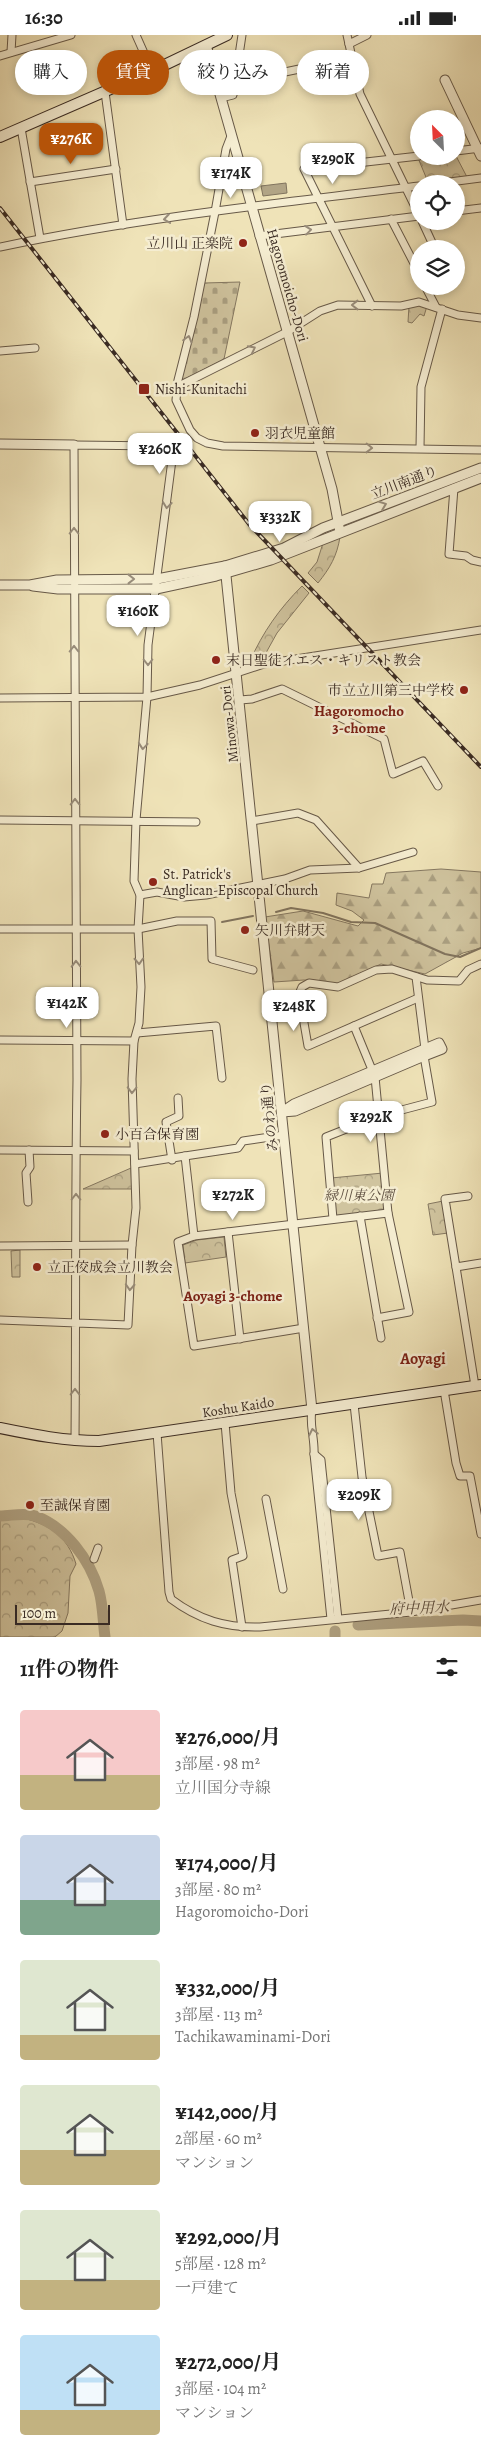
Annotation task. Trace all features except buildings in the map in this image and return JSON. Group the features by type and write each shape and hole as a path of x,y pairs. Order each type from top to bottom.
{"main road":[{"path":"169,62 208,41 227,35"},
{"path":"0,137 98,95"},
{"name":"Koshu Kaido","path":"0,1428 75,1441 116,1439 478,1385"}],"street":[{"path":"11,52 12,35"},
{"path":"0,55 55,37 72,35"},
{"path":"136,35 143,50"},
{"path":"240,50 242,35"},
{"path":"347,35 350,50"},
{"path":"349,44 367,35"},
{"name":"Hagoromoicho-Dori","path":"208,41 231,136 332,489 340,532"},
{"path":"445,80 480,151 465,151"},
{"path":"105,95 124,225"},
{"path":"221,98 233,95"},
{"path":"360,95 410,197"},
{"path":"21,128 40,239"},
{"path":"231,136 226,149 194,317 177,387 176,400 190,431 197,438 207,443 223,446 481,449"},
{"path":"372,306 304,169 410,156"},
{"path":"30,182 116,169"},
{"path":"465,180 481,178"},
{"path":"0,247 124,225 410,187"},
{"path":"465,210 481,208"},
{"path":"259,236 410,216"},
{"path":"391,219 410,256"},
{"path":"420,448 421,387 439,308 431,295"},
{"path":"177,387 287,332 326,308 338,305 401,306 419,302 458,315 481,318"},
{"path":"0,351 35,348"},
{"path":"0,444 157,445 170,450 172,460 148,645 147,697 136,820 134,881 140,895 138,929 141,987 137,1033 134,1041 132,1098 136,1208 128,1325 0,1320"},
{"path":"74,445 77,1040 75,1441"},
{"name":"立川南通り","path":"226,570 284,548 338,523 481,467"},
{"name":"立川南通り","path":"226,570 271,560 481,478"},
{"path":"454,488 449,554 466,556 472,561 481,561"},
{"path":"74,585 158,579 226,570"},
{"path":"0,585 30,585 57,580 74,585 156,589 226,570"},
{"name":"Minowa-Dori","path":"226,570 252,821"},
{"path":"0,698 147,697 200,685 264,664 481,630"},
{"path":"240,700 252,699 282,689 384,739 392,774 423,761 438,786"},
{"path":"252,821 298,813 316,820 359,868"},
{"path":"0,820 196,821"},
{"name":"みのわ通り","path":"252,821 312,1409"},
{"path":"140,895 157,893 196,896 285,879 310,870 359,868 413,852"},
{"path":"0,929 138,929 177,921 211,921 212,959 253,970"},
{"path":"418,998 308,1046 299,994 302,987 309,983 338,987 376,970 384,969 392,969 416,977 459,981 468,970 481,964"},
{"path":"333,1219 326,1137 379,1116 432,1101 416,977"},
{"path":"137,1033 216,1026 222,1077"},
{"path":"354,1026 375,1074 388,1213 409,1311 377,1317"},
{"path":"0,1040 134,1041"},
{"path":"282,1112 294,1104 425,1053"},
{"path":"172,1160 166,1122 175,1120 179,1116 178,1098"},
{"path":"135,1165 238,1148 243,1141 284,1135"},
{"path":"0,1149 134,1151"},
{"path":"28,1202 26,1173 30,1167 29,1150"},
{"path":"185,1156 194,1236"},
{"path":"468,1196 445,1199 478,1385"},
{"path":"304,1329 194,1346 178,1242 194,1236 388,1213"},
{"path":"360,1216 381,1338"},
{"path":"228,1232 240,1339"},
{"path":"0,1246 132,1245"},
{"path":"456,1267 481,1263"},
{"path":"444,1390 456,1463 460,1476 470,1476 481,1534"},
{"path":"354,1404 362,1477 378,1556 400,1552 411,1612"},
{"path":"312,1409 310,1419 315,1443 314,1454 323,1513 334,1619"},
{"path":"225,1423 231,1493 243,1556 232,1560 242,1627"},
{"path":"157,1433 172,1599 201,1618 242,1627 411,1612 481,1600"},
{"path":"266,1499 283,1589"},
{"path":"94,1559 98,1549"}],"green space":[{"path":"421,165 461,165 467,177 465,177 465,175 425,175"},
{"path":"240,282 224,359 181,381 204,283"},
{"path":"412,303 427,306 424,316 420,314 412,323 408,322 409,306"},
{"path":"340,537 332,561 318,583 308,573 317,562 323,543"},
{"path":"302,586 309,593 277,633 262,660 250,661 272,621"},
{"path":"441,869 481,872 481,948 463,953 425,974 381,964 338,984 304,980 274,982 265,917 303,911 358,926 364,920 352,911 336,905 337,893 369,898 372,884 383,884 386,873"},
{"path":"131,1168 132,1189 83,1189"},
{"name":"緑川東公園","path":"383,1173 387,1212 334,1217 331,1178"},
{"path":"443,1201 448,1233 433,1235 428,1204"},
{"path":"224,1237 226,1257 185,1263 183,1245 197,1240"},
{"path":"20,1250 20,1277 12,1277 11,1251"},
{"path":"23,1518 49,1528 63,1539 76,1564 70,1576 68,1613 62,1631 55,1637 0,1637 0,1519"}],"shaded area":[{"path":"286,183 287,193 263,196 261,186"}],"waterway":[{"path":"276,912 291,908 323,913 351,922 375,923 445,954 460,957 481,948"},
{"path":"222,922 253,916"},
{"path":"0,1516 22,1514 35,1516 57,1528 75,1546 90,1568 99,1591 105,1637"},
{"name":"府中用水","path":"358,1625 463,1620 481,1621"},
{"path":"335,1631 335,1637"}],"railway":[{"path":"0,208 249,524 481,767"}],"place":[{"name":"立川山 正楽院","path":"243,243"},
{"name":"Nishi-Kunitachi","path":"144,389"},
{"name":"羽衣児童館","path":"255,433"},
{"name":"末日聖徒イエス・キリスト教会","path":"216,660"},
{"name":"市立立川第三中学校","path":"464,690"},
{"name":"St. Patrick's Anglican-Episcopal Church","path":"153,882"},
{"name":"矢川弁財天","path":"245,930"},
{"name":"小百合保育園","path":"105,1134"},
{"name":"立正佼成会立川教会","path":"37,1267"},
{"name":"至誠保育園","path":"30,1505"}],"district":[{"name":"Hagoromocho 3-chome","path":"359,720"},
{"name":"Aoyagi 3-chome","path":"233,1296"},
{"name":"Aoyagi","path":"423,1358"}]}
